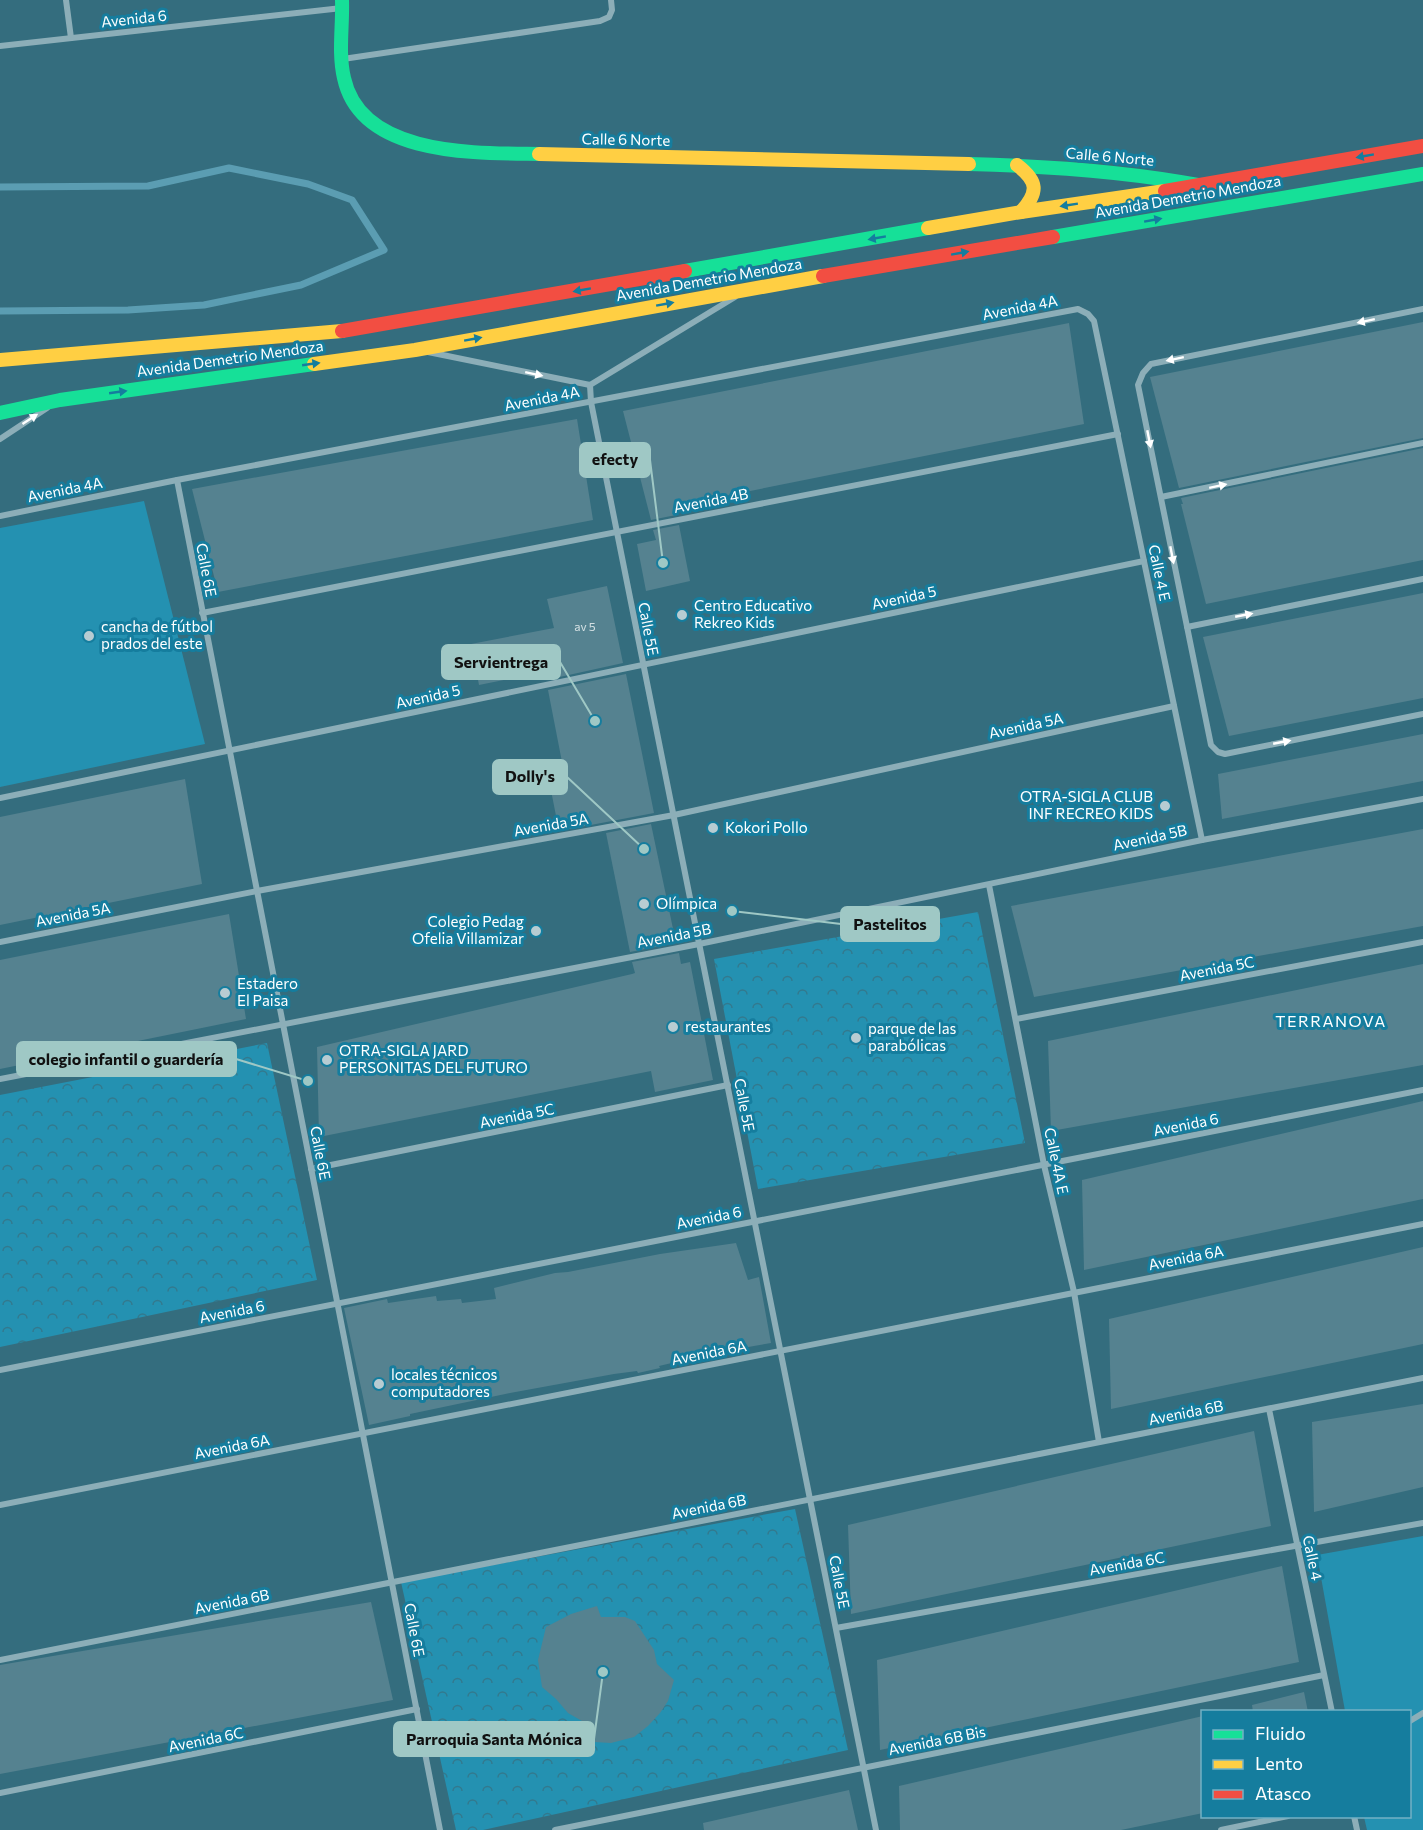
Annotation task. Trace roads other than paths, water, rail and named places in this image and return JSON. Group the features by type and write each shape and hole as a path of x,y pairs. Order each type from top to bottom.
{"main road":[{"name":"Calle 6 Norte","path":"342,4 344,81 352,102 367,120 400,138 444,150 489,153 1017,165 1149,176 1200,186"},
{"name":"Avenida Demetrio Mendoza","path":"0,360 353,330 1021,212 1200,186 1423,146"},
{"path":"1017,165 1029,174 1035,187 1032,202 1021,212"},
{"name":"Avenida Demetrio Mendoza","path":"0,413 60,400 415,350 748,289 1423,174"}],"street":[{"path":"66,0 71,38"},
{"path":"342,59 600,21 609,17 612,10 611,0"},
{"name":"Avenida 6","path":"0,46 342,4"},
{"path":"415,350 590,385 748,289"},
{"name":"Avenida 4A","path":"0,516 177,480 1078,309 1088,314"},
{"path":"1423,309 1151,364 1143,373 1138,385 1211,745 1218,752 1225,753 1423,714"},
{"name":"Calle 4 E","path":"1088,314 1094,321 1202,840"},
{"name":"Calle 5E","path":"590,385 591,402 643,665 876,1830"},
{"path":"0,439 60,400"},
{"name":"Avenida 4B","path":"202,613 1118,434"},
{"path":"1161,497 1423,443"},
{"name":"Calle 6E","path":"177,480 440,1830"},
{"name":"Avenida 5","path":"0,798 1144,561"},
{"path":"1187,627 1423,579"},
{"name":"Avenida 5A","path":"0,942 257,891 674,815 1174,706"},
{"name":"Avenida 5B","path":"0,1079 699,944 1202,840 1423,799"},
{"name":"Calle 4A E","path":"989,885 1044,1165 1074,1292 1099,1442"},
{"name":"Avenida 5C","path":"1016,1019 1423,942"},
{"name":"Avenida 5C","path":"311,1169 728,1085"},
{"name":"Avenida 6","path":"0,1370 1423,1090"},
{"name":"Avenida 6A","path":"0,1505 1423,1224"},
{"name":"Avenida 6B","path":"0,1660 1423,1378"},
{"name":"Calle 4","path":"1269,1408 1332,1710"},
{"name":"Avenida 6C","path":"836,1628 1423,1523"},
{"name":"Avenida 6B Bis","path":"555,1830 1324,1675"},
{"name":"Avenida 6C","path":"0,1793 417,1709"},
{"path":"1221,1830 1278,1818"}],"waterway":[{"path":"0,187 148,186 229,168 308,184 352,200 384,250 301,285 204,305 128,310 0,311"}],"place":[{"name":"efecty","path":"663,563"},
{"name":"Centro Educativo Rekreo Kids","path":"682,615"},
{"name":"cancha de fútbol prados del este","path":"89,636"},
{"name":"Servientrega","path":"595,721"},
{"name":"OTRA-SIGLA CLUB INF RECREO KIDS","path":"1165,806"},
{"name":"Kokori Pollo","path":"713,828"},
{"name":"Dolly's","path":"644,849"},
{"name":"Olímpica","path":"644,904"},
{"name":"Pastelitos","path":"732,911"},
{"name":"Colegio Pedag Ofelia Villamizar","path":"536,931"},
{"name":"Estadero El Paisa","path":"225,993"},
{"name":"restaurantes","path":"673,1027"},
{"name":"parque de las parabólicas","path":"856,1038"},
{"name":"OTRA-SIGLA JARD PERSONITAS DEL FUTURO","path":"327,1060"},
{"name":"colegio infantil o guardería","path":"308,1081"},
{"name":"locales técnicos computadores","path":"379,1384"},
{"name":"Parroquia Santa Mónica","path":"603,1672"}],"district":[{"name":"TERRANOVA","path":"1331,1021"}]}
